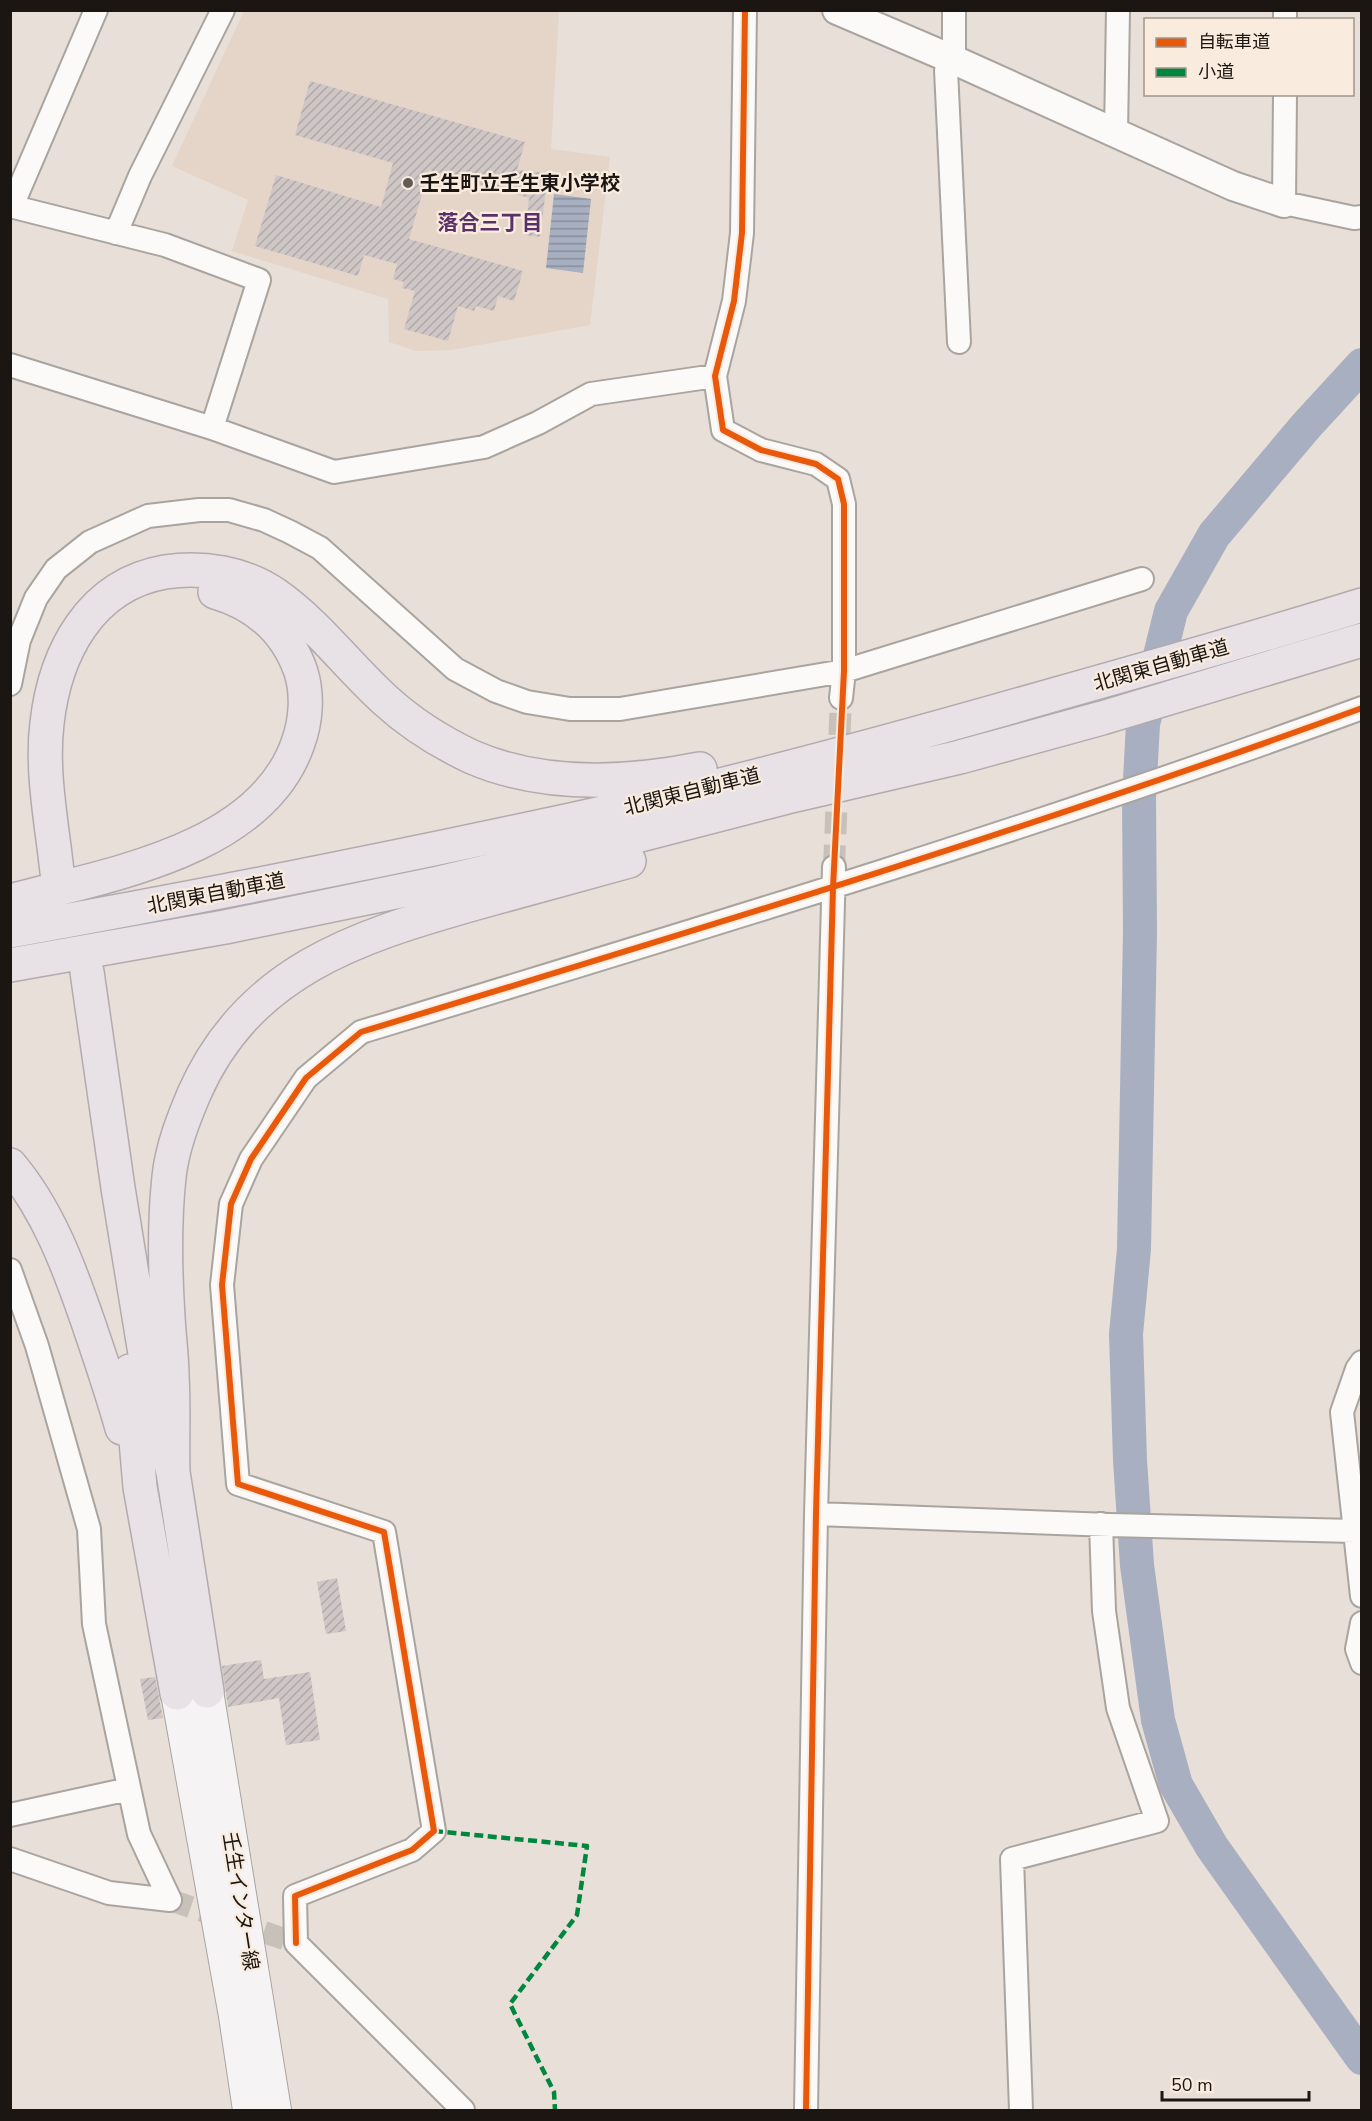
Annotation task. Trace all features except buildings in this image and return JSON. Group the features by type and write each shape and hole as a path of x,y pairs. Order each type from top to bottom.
{"highway":[{"path":"10,901 128,870 181,851 221,830 256,807 278,782 294,756 304,727 306,704 295,654 280,631 258,612 229,596 202,589 156,594 134,604 111,619 95,639 78,673 65,719 65,870 46,759 47,724 54,688 75,633 91,611 113,592 136,579 159,573 186,568 216,571 246,580 274,594 302,616 383,698 414,724 445,744 475,758 512,771 549,777 594,781 676,774 781,751 949,709 1100,682"},
{"name":"北関東自動車道","path":"10,931 232,891 623,808 785,769 1252,639 1362,604"},
{"name":"北関東自動車道","path":"10,965 225,927 434,884 613,843 787,797 960,757 1102,718 1362,640"},
{"path":"192,1692 172,1472 172,1376 166,1259 169,1175 178,1136 203,1074 240,1022 261,1000 314,962 395,926 794,814 960,757"},
{"path":"140,1487 132,1379 100,1190 78,973 118,1188 149,1378 172,1472"},
{"path":"10,1165 25,1182 48,1223 70,1270 110,1388 140,1487 192,1692"}],"main road":[{"name":"壬生インター線","path":"192,1692 249,2110"},
{"name":"壬生インター線","path":"192,1692 275,2110"}],"street":[{"path":"96,10 11,206 165,245 259,280 212,428"},
{"path":"116,233 140,176 223,10"},
{"path":"745,10 742,233 734,301 715,376 723,430 761,450 816,464 838,479 844,504 844,671 841,698"},
{"path":"837,10 954,60 1233,186 1284,204 1354,218 1362,217"},
{"path":"954,10 954,60 946,70 960,342"},
{"path":"1116,134 1118,10"},
{"path":"1284,204 1285,96"},
{"path":"10,365 212,428 334,472 484,447 538,423 591,394 715,376"},
{"path":"10,684 19,640 36,598 56,569 90,542 148,516 199,510 229,510 264,520 320,548 455,669 496,691 527,702 570,710 620,710 844,671 1142,579"},
{"path":"463,2110 296,1943 295,1896 412,1850 434,1831 384,1532 238,1484 222,1285 231,1204 251,1159 306,1078 362,1032 834,878 1129,791 1362,708"},
{"path":"806,2110 816,1514 834,878"},
{"path":"10,1270 37,1346 89,1529 94,1624 139,1834 170,1900 109,1893 10,1859"},
{"path":"1362,1362 1357,1369 1342,1412 1362,1596"},
{"path":"816,1514 1355,1531"},
{"path":"1021,2110 1012,1859 1157,1821 1118,1708 1104,1611 1110,1524"},
{"path":"1362,1623 1357,1649 1362,1664"},
{"path":"10,1815 129,1789"}],"shaded area":[{"name":"壬生町立壬生東小学校","path":"244,11 559,11 551,149 610,157 590,325 451,350 416,351 389,342 388,299 232,251 248,200 172,166"}],"water":[{"path":"554,194 591,199 583,273 546,268"}],"waterway":[{"path":"1362,365 1306,426 1214,535 1171,611 1143,724 1139,798 1140,932 1134,1249 1126,1334 1130,1460 1137,1565 1158,1720 1176,1785 1212,1847 1362,2058"}],"tunnel":[{"path":"834,867 841,698"},
{"path":"170,1900 296,1943"}],"marked path":[{"path":"434,1831 587,1846 577,1915 510,2004 554,2092 555,2110"}],"cycle path":[{"path":"745,10 742,233 734,301 715,376 723,430 761,450 816,464 838,479 844,504 844,671 833,888 816,1514 806,2110"},
{"path":"296,1943 295,1896 412,1850 434,1831 384,1532 238,1484 222,1285 231,1204 251,1159 306,1078 361,1032 738,917 989,837 1362,708"}],"place":[{"name":"壬生町立壬生東小学校","path":"408,183"}],"district":[{"name":"落合三丁目","path":"490,223"}]}
